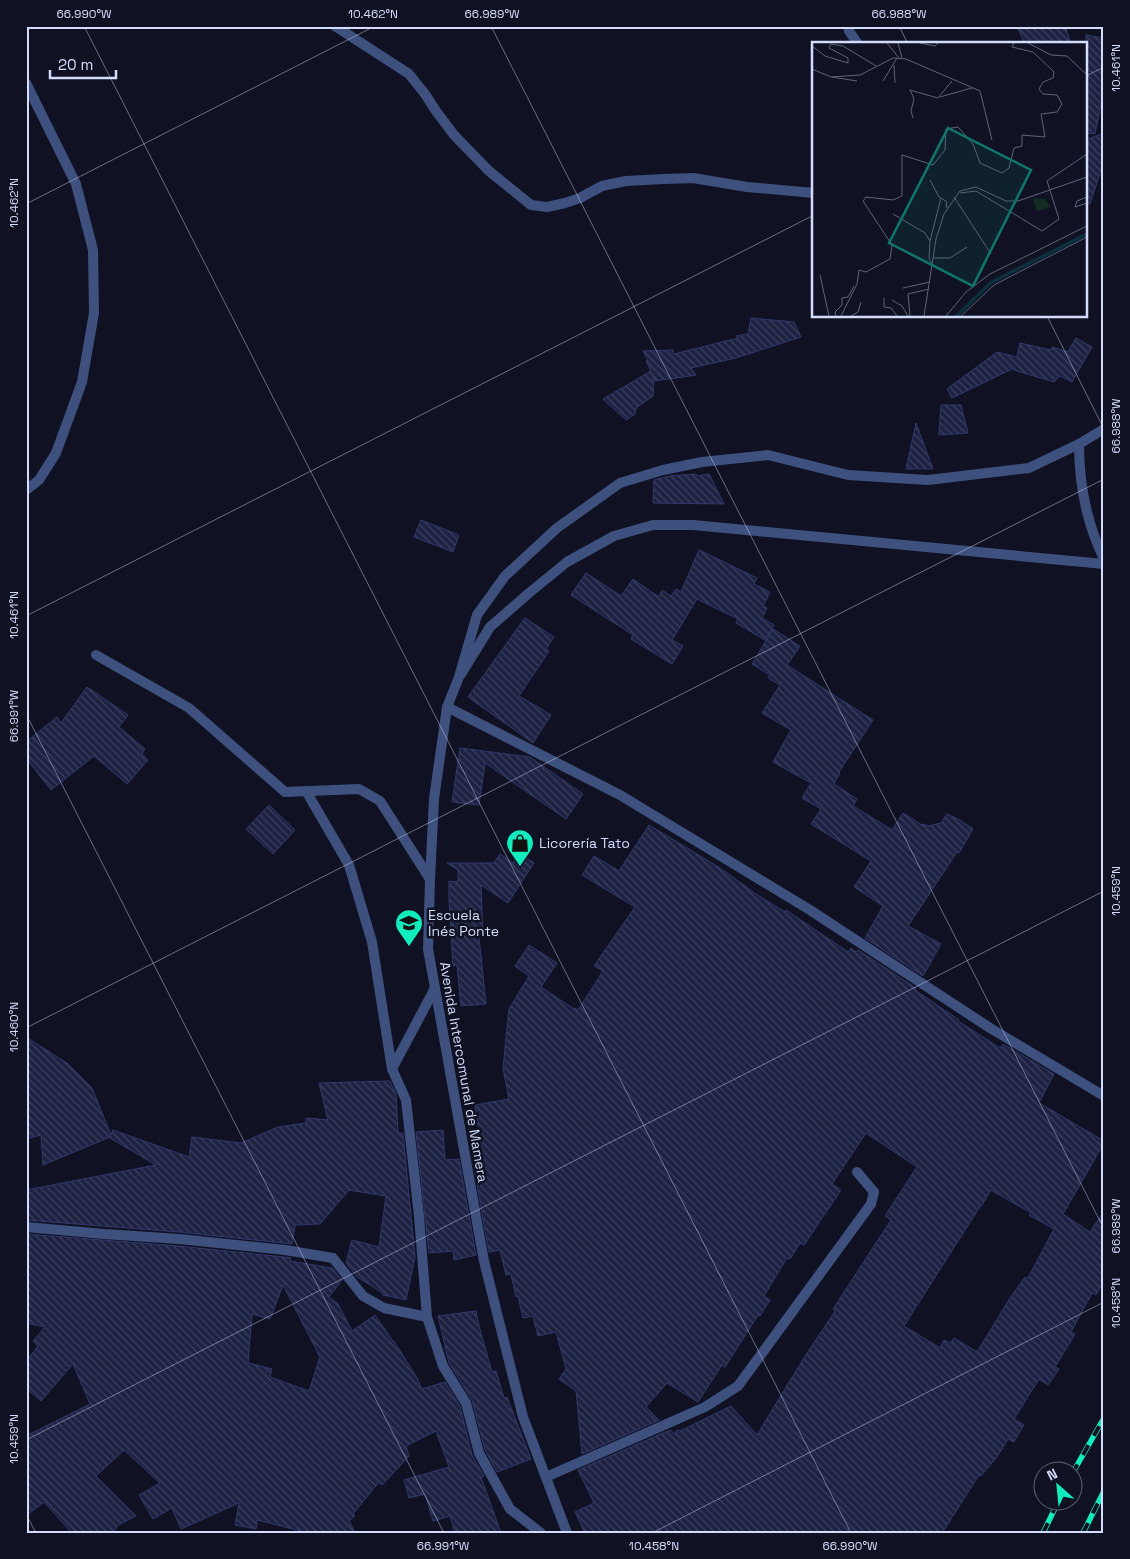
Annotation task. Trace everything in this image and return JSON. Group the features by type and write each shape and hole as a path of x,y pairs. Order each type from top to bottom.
{"street":[{"path":"335,26 410,74 454,134 489,171 531,205 547,207 580,198 602,186 626,181 655,179 693,178 747,187 812,193"},
{"path":"848,26 857,42"},
{"path":"26,84 76,184 93,250 94,313 82,382 56,453 39,480 26,490"},
{"name":"Avenida Intercomunal de Mamera","path":"567,1533 523,1417 484,1261 428,949 434,799 447,707 460,677 478,615 506,576 557,528 620,483 663,470 702,462 768,455 848,475 928,480 1029,468 1078,444 1104,428"},
{"path":"1078,444 1078,462 1086,515 1104,559"},
{"path":"460,677 490,627 567,562 614,536 653,525 693,525 1104,564"},
{"path":"96,655 189,708 284,792 359,789 380,801 430,879"},
{"path":"447,707 620,795 810,910 990,1028 1104,1096"},
{"path":"306,791 349,865 372,942 392,1069 406,1100 419,1216 427,1317 443,1366 466,1403 479,1453 510,1509 541,1533"},
{"path":"392,1069 435,988"},
{"path":"546,1477 705,1407 738,1386 871,1204 874,1192 857,1172"},
{"path":"26,1227 179,1239 285,1250 333,1258 362,1296 384,1308 427,1317"}],"building":[{"path":"1017,26 1065,26 1070,42 1024,42"},
{"path":"1086,35 1104,38 1104,89 1095,134 1088,133 1088,42 1086,42"},
{"path":"1104,133 1104,161 1090,204 1088,204 1088,139"},
{"path":"751,318 794,322 801,337 736,358 691,368 696,375 655,381 654,377 653,396 636,408 635,414 626,420 603,399 651,371 643,351 673,350 674,354 738,338 736,336 748,334"},
{"path":"1076,338 1092,347 1072,382 1060,376 1054,382 1014,370 1014,368 952,398 947,389 997,352 1017,357 1020,343 1051,350 1052,347 1068,352"},
{"path":"941,405 961,405 968,433 939,435"},
{"path":"916,423 933,469 906,469"},
{"path":"696,474 697,476 709,474 724,504 653,503 654,480 670,476"},
{"path":"421,520 459,535 453,552 414,537"},
{"path":"699,550 757,578 754,584 770,592 763,606 767,608 762,618 774,625 765,640 736,623 738,619 697,599 672,640 683,646 672,664 631,639 633,635 571,595 586,573 621,596 633,579 659,597 662,590 671,596 676,589 681,592"},
{"path":"525,618 554,637 546,649 549,651 519,696 551,715 533,743 468,697"},
{"path":"773,629 800,646 787,665 873,720 839,772 834,784 857,799 853,806 892,830 903,813 922,825 928,826 941,823 947,814 973,829 959,853 957,852 908,926 941,944 923,976 865,938 883,906 854,887 871,861 811,824 821,809 802,798 811,783 773,762 791,730 762,713 780,685 768,678 770,675 752,664"},
{"path":"87,687 128,715 119,727 145,749 142,754 148,760 127,784 94,756 51,790 26,758 26,742 57,717 61,723"},
{"path":"460,748 530,757 583,794 566,819 485,763 479,805 452,802"},
{"path":"269,805 295,830 273,854 246,829"},
{"path":"649,825 720,868 785,912 786,910 848,952 851,948 856,952 858,950 916,988 915,990 958,1021 1000,1048 1003,1044 1054,1074 1039,1103 1104,1141 1063,1214 1090,1232 1104,1211 1104,1280 1096,1295 1092,1293 1071,1332 1075,1334 1055,1367 1059,1369 1048,1385 1039,1379 1014,1419 1024,1425 1014,1442 1008,1439 997,1457 981,1476 979,1475 942,1533 585,1533 575,1512 594,1503 578,1470 670,1430 675,1434 677,1430 680,1431 731,1406 757,1435 835,1311 833,1309 891,1220 885,1216 917,1167 866,1133 832,1184 841,1190 804,1245 800,1243 790,1259 787,1258 764,1296 770,1300 760,1316 758,1315 725,1367 722,1365 698,1402 667,1383 646,1407 659,1420 582,1454 576,1391 559,1379 566,1369 556,1332 538,1336 533,1316 523,1318 511,1274 506,1275 500,1250 489,1252 472,1157 480,1156 479,1150 482,1150 475,1105 509,1099 503,1068 509,1009 529,976 515,966 529,945 557,963 541,987 574,1009 578,1010 603,971 594,966 635,907 582,875 594,856 619,871","holes":["991,1190 1031,1213 1029,1215 1054,1229 1028,1278 1025,1277 1010,1298 977,1352 954,1338 950,1343 944,1340 940,1348 904,1326"]},
{"path":"519,853 534,863 508,903 481,885 483,937 479,937 486,1004 461,1006 457,965 453,966 449,900 449,881 458,882 458,870 447,863 494,863 500,854 513,863"},
{"path":"26,1037 67,1063 92,1088 111,1135 113,1130 189,1157 192,1137 241,1143 278,1127 306,1123 306,1118 328,1120 319,1083 390,1081 396,1094 398,1133 403,1133 415,1257 406,1300 383,1295 383,1293 357,1277 346,1263 352,1240 379,1247 386,1196 349,1190 320,1224 295,1225 292,1244 179,1232 26,1220 26,1190 156,1165 110,1137 43,1165 41,1135 26,1139"},
{"path":"443,1130 445,1160 459,1159 476,1255 454,1260 453,1251 429,1253 416,1132"},
{"path":"26,1234 178,1246 284,1257 291,1258 290,1261 332,1268 342,1280 329,1297 338,1304 352,1331 375,1315 394,1341 422,1389 445,1382 460,1406 472,1455 484,1476 481,1477 501,1533 455,1533 450,1516 433,1521 425,1494 409,1498 404,1480 449,1467 436,1431 406,1446 409,1456 382,1485 379,1482 353,1514 355,1516 349,1521 355,1533 309,1533 257,1520 256,1529 235,1525 239,1503 181,1529 172,1508 153,1519 139,1495 160,1483 124,1450 96,1476 136,1516 118,1525 113,1533 72,1533 44,1502 26,1516 26,1436 90,1404 73,1364 41,1401 26,1388 26,1361 38,1346 33,1341 45,1327 26,1323","holes":["283,1285 320,1357 309,1391 270,1377 272,1369 248,1363 252,1314 270,1319"]},
{"path":"476,1311 492,1372 496,1371 504,1398 507,1397 531,1459 497,1472 485,1450 472,1400 449,1363 438,1316"}],"railway":[{"path":"1079,1462 1104,1418"},
{"path":"1083,1533 1104,1491"},
{"path":"1043,1533 1053,1512"}],"place":[{"name":"Licorería Tato","path":"520,867"},
{"name":"Escuela Inés Ponte","path":"409,947"}]}
